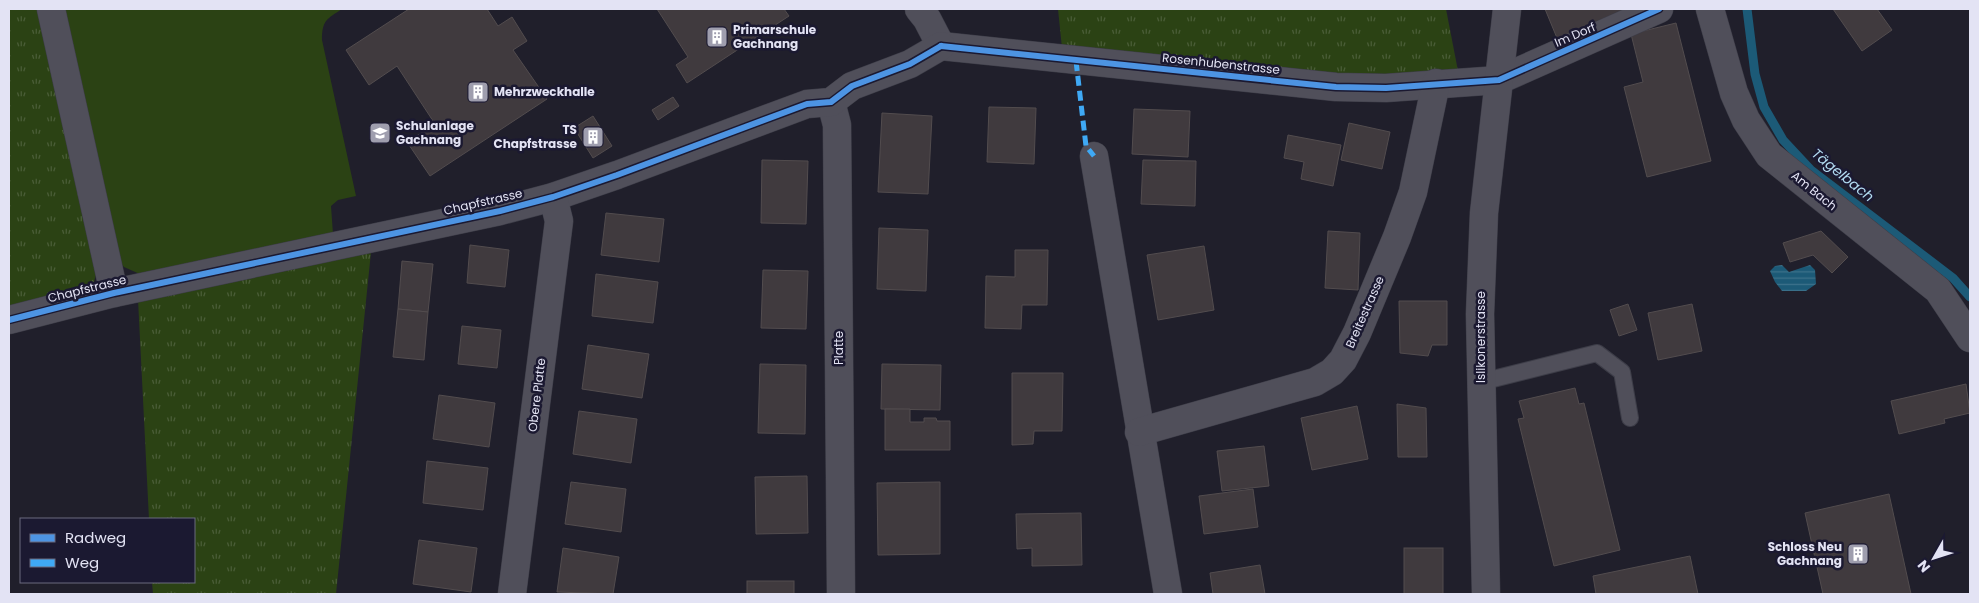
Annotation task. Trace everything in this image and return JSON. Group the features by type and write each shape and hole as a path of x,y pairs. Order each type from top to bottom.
{"street":[{"path":"51,9 114,294"},
{"path":"831,102 852,86 910,64 941,46 927,19 919,9"},
{"name":"Islikonerstrasse","path":"1486,594 1480,314 1484,213 1507,9"},
{"name":"Im Dorf","path":"1499,80 1659,9"},
{"name":"Am Bach","path":"1710,9 1734,93 1746,120 1769,156 1938,290 1970,338"},
{"name":"Rosenhubenstrasse","path":"941,46 1336,87 1386,88 1499,80"},
{"name":"Breitestrasse","path":"1139,432 1315,382 1332,372 1343,360 1357,333 1410,201 1436,83"},
{"name":"Chapfstrasse","path":"9,320 114,294 500,211 553,197 807,104 831,102"},
{"name":"Platte","path":"831,102 837,125 841,594"},
{"path":"1094,156 1139,432 1168,594"},
{"name":"Obere Platte","path":"512,594 559,221 553,197"}],"lane":[{"path":"1481,382 1597,353 1622,372 1630,418"}],"green space":[{"path":"9,9 44,9 98,268 93,285 9,321"},
{"path":"62,9 342,9 324,24 322,40 356,196 338,200 331,206 333,234 142,275 124,267 116,258"},
{"path":"1058,9 1446,9 1458,71 1355,79 1062,48"},
{"path":"371,252 336,594 153,594 152,583 195,583 195,518 149,518 138,299"}],"water":[{"path":"1782,265 1789,272 1810,265 1815,270 1816,284 1806,291 1782,291 1770,271 1775,266"}],"building":[{"name":"Mehrzweckhalle","path":"409,9 487,9 498,26 512,17 527,41 513,50 547,99 430,176 407,142 435,124 397,66 369,85 346,50"},
{"name":"Primarschule Gachnang","path":"657,9 784,9 789,16 687,83 676,65 688,57"},
{"path":"1545,9 1632,9 1557,38"},
{"path":"1833,9 1877,9 1892,30 1862,51"},
{"path":"1676,23 1711,161 1647,177 1624,87 1643,82 1631,34"},
{"path":"673,97 679,106 658,120 652,110"},
{"path":"989,107 1036,108 1034,164 987,162"},
{"path":"1134,109 1190,111 1188,157 1132,154"},
{"path":"882,113 932,116 928,194 878,192"},
{"name":"TS Chapfstrasse","path":"593,116 612,146 593,158 574,128"},
{"path":"1349,123 1390,132 1382,169 1341,160"},
{"path":"1288,135 1341,145 1333,186 1301,179 1304,162 1284,158"},
{"path":"762,160 808,161 806,224 761,223"},
{"path":"1143,160 1196,161 1195,206 1141,204"},
{"path":"606,213 664,219 659,262 601,255"},
{"path":"879,228 928,230 926,291 877,289"},
{"path":"1328,231 1360,233 1358,290 1325,288"},
{"path":"1821,231 1848,257 1832,273 1813,255 1790,262 1783,243"},
{"path":"470,245 509,250 505,287 467,283"},
{"path":"1204,246 1214,310 1158,320 1147,255"},
{"path":"1015,250 1048,250 1047,305 1022,305 1021,329 985,328 986,276 1015,277"},
{"path":"402,261 433,264 428,312 398,309"},
{"path":"763,270 808,271 806,329 761,328"},
{"path":"596,274 658,282 653,323 592,316"},
{"path":"1399,301 1447,301 1447,345 1432,345 1428,356 1400,353"},
{"path":"1628,304 1637,330 1619,336 1610,310"},
{"path":"1692,304 1702,351 1658,360 1648,313"},
{"path":"398,309 428,312 424,360 393,357"},
{"path":"462,326 501,330 497,368 458,364"},
{"path":"588,345 649,354 642,398 582,389"},
{"path":"760,364 806,365 805,434 758,433"},
{"path":"882,364 941,365 940,410 881,409"},
{"path":"1012,373 1063,373 1062,431 1034,431 1033,444 1012,445"},
{"path":"1966,384 1970,413 1944,419 1945,423 1899,434 1891,401"},
{"path":"1575,388 1579,404 1584,403 1620,550 1554,566 1518,419 1524,418 1519,401"},
{"path":"439,395 495,403 489,447 433,439"},
{"path":"1397,404 1426,408 1427,457 1398,457"},
{"path":"1357,406 1368,459 1312,470 1301,418"},
{"path":"885,409 910,409 910,422 924,422 924,418 950,421 950,450 885,450"},
{"path":"579,411 637,419 631,463 573,454"},
{"path":"1264,446 1269,486 1222,491 1217,451"},
{"path":"427,461 488,468 483,510 423,503"},
{"path":"807,476 808,533 756,534 755,477"},
{"path":"571,482 626,489 621,532 565,524"},
{"path":"940,482 940,554 878,555 877,483"},
{"path":"1253,489 1258,527 1204,534 1199,496"},
{"name":"Schloss Neu Gachnang","path":"1889,494 1911,594 1823,594 1805,513"},
{"path":"1081,513 1082,565 1032,566 1032,548 1017,549 1016,514"},
{"path":"419,540 477,548 471,592 413,584"},
{"path":"563,548 619,557 613,594 557,592"},
{"path":"1404,548 1443,548 1443,594 1404,594"},
{"path":"1690,556 1698,594 1596,594 1593,576"},
{"path":"1260,565 1265,594 1213,594 1210,573"},
{"path":"747,581 794,581 794,594 747,594"}],"waterway":[{"name":"Tägelbach","path":"1747,9 1755,74 1764,107 1783,140 1811,170 1953,278 1970,297"}],"marked path":[{"path":"1076,61 1086,146 1094,156"}],"cycle path":[{"path":"941,46 1336,87 1386,88 1499,80 1659,9"},
{"path":"9,320 114,293 500,211 553,197 807,104 831,102 852,86 910,64 941,46"}],"place":[{"name":"Primarschule Gachnang","path":"717,37"},
{"name":"Mehrzweckhalle","path":"478,92"},
{"name":"Schulanlage Gachnang","path":"380,133"},
{"name":"TS Chapfstrasse","path":"593,137"},
{"name":"Schloss Neu Gachnang","path":"1858,554"}]}
